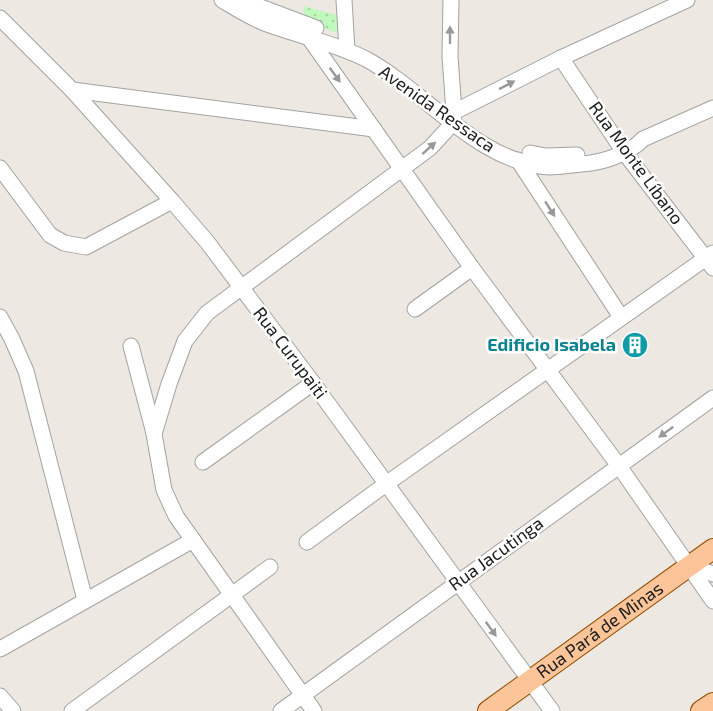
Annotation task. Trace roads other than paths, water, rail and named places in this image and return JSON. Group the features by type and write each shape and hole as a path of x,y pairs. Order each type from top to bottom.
{"main road":[{"name":"Rua Pará de Minas","path":"488,711 713,549"},
{"path":"702,711 713,703"}],"street":[{"name":"Avenida Ressaca","path":"222,0 264,22 308,30"},
{"name":"Avenida Ressaca","path":"242,0 346,45 454,117 493,140 532,154 581,155 609,149 635,148 643,139 713,108"},
{"path":"281,0 285,18"},
{"path":"344,0 346,45"},
{"path":"451,0 450,56 454,117"},
{"path":"154,434 185,341 207,313 430,148 454,117 561,58 687,0"},
{"name":"Rua Curupaiti","path":"0,18 72,90 207,243 313,383 552,711"},
{"path":"308,30 401,169 546,370 619,466 713,601"},
{"name":"Rua Monte Líbano","path":"561,58 622,148 711,260"},
{"path":"72,90 374,129"},
{"name":"Avenida Ressaca","path":"454,117 493,150 518,160 549,166 591,164 622,148"},
{"path":"518,160 621,317"},
{"path":"0,168 50,235 64,243 86,247 172,201"},
{"path":"307,543 621,317 711,260"},
{"path":"415,309 472,268"},
{"path":"0,317 26,371 86,600"},
{"path":"130,346 154,434 164,490 176,516 314,711"},
{"path":"203,462 313,383"},
{"name":"Rua Jacutinga","path":"281,711 713,398"},
{"path":"0,649 193,540"},
{"path":"689,565 713,574"},
{"path":"72,711 270,567"},
{"path":"0,696 14,711"}],"place":[{"name":"Edificio Isabela","path":"635,345"}]}
